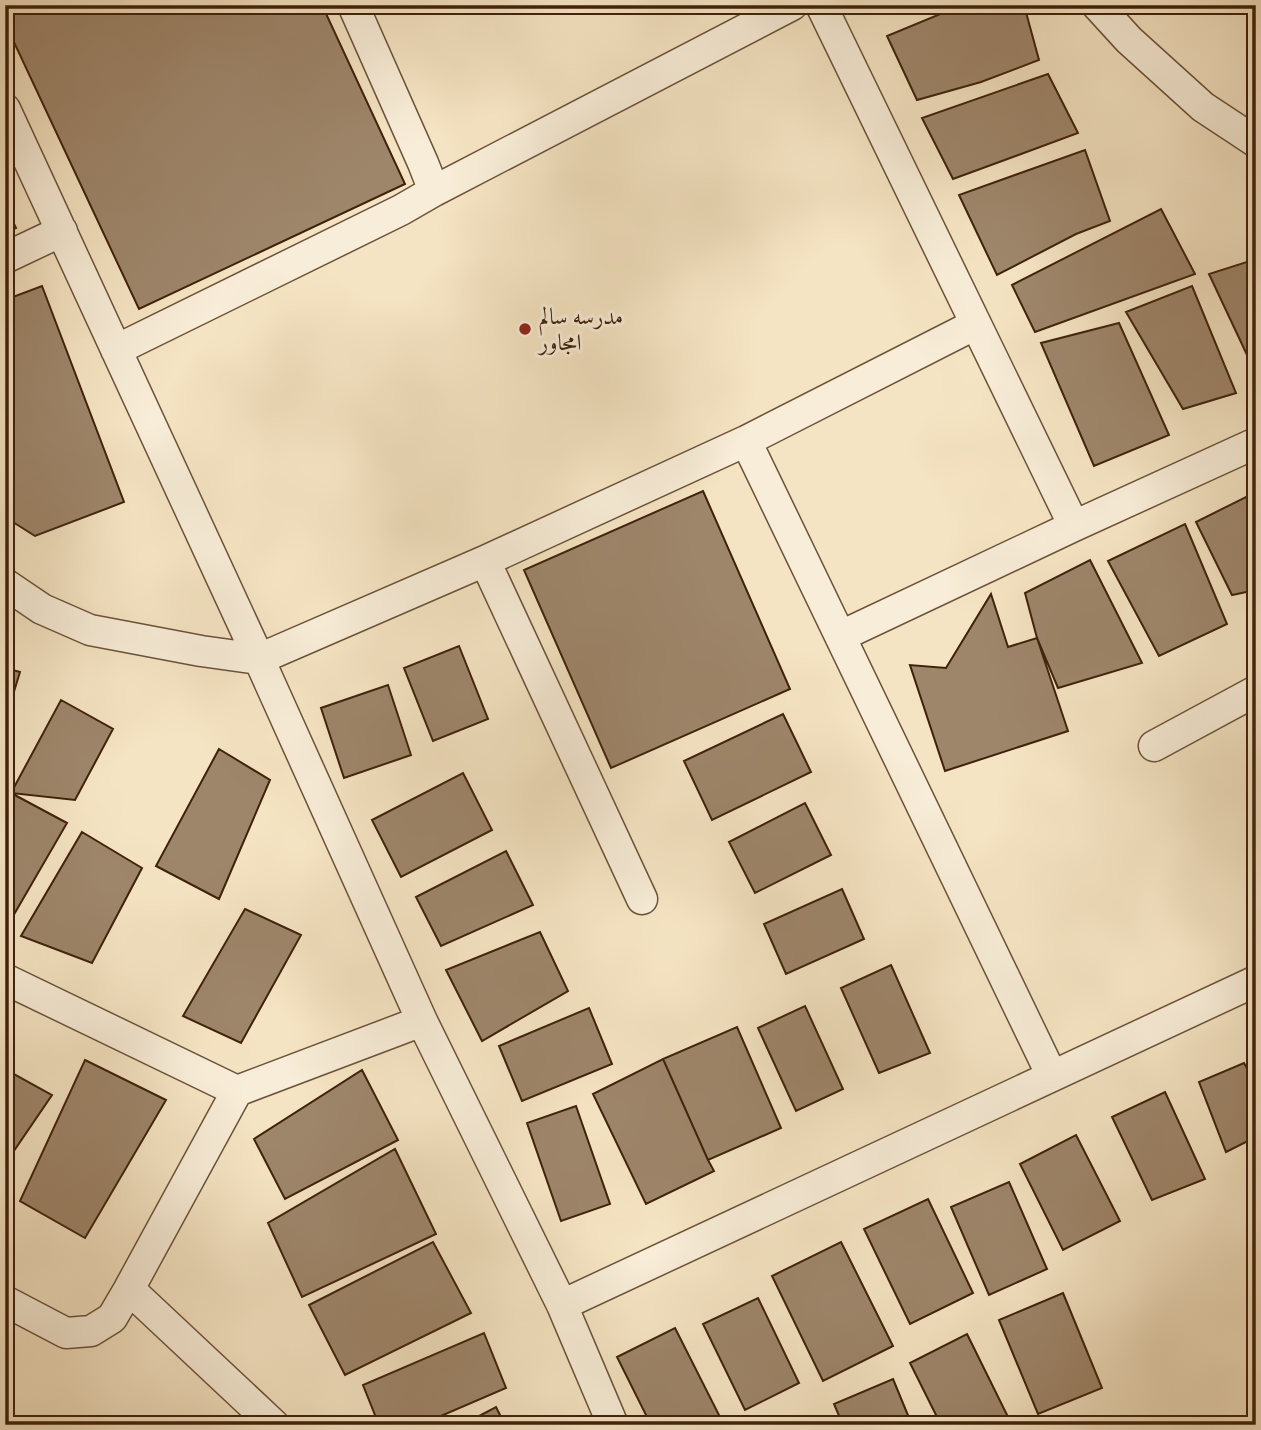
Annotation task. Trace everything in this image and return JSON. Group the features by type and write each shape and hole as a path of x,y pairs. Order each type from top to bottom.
{"street":[{"path":"353,5 433,191"},
{"path":"116,350 401,210 792,5"},
{"path":"821,5 1074,526"},
{"path":"1097,5 1129,40 1203,107 1256,142"},
{"path":"5,109 259,659 422,1021 562,1305 613,1425"},
{"path":"5,258 62,231"},
{"path":"5,584 42,609 90,630 259,659 485,561 746,441 976,324"},
{"path":"746,441 1052,1076"},
{"path":"841,635 1256,443"},
{"path":"485,561 642,899"},
{"path":"1154,746 1256,691"},
{"path":"5,979 237,1091"},
{"path":"562,1305 1256,981"},
{"path":"5,1301 66,1333 91,1331 112,1318 237,1091 422,1021"},
{"path":"129,1289 274,1425"}],"building":[{"path":"5,5 322,5 405,184 139,309 5,23"},
{"path":"962,5 1024,5 1039,60 981,82 917,100 887,36"},
{"path":"1048,74 1078,133 953,179 922,118"},
{"path":"1085,150 1110,221 1076,234 997,275 959,195"},
{"path":"5,205 16,228 5,233"},
{"path":"1161,209 1195,274 1035,332 1012,285"},
{"path":"1256,259 1256,372 1255,372 1209,274"},
{"path":"42,286 124,502 35,536 5,517 5,300"},
{"path":"1192,286 1236,393 1183,409 1126,312"},
{"path":"1119,323 1169,435 1094,466 1041,343"},
{"path":"703,491 790,689 611,768 524,570"},
{"path":"1246,497 1256,516 1256,590 1232,595 1196,522"},
{"path":"1185,524 1227,624 1159,656 1108,561"},
{"path":"1090,560 1142,663 1058,688 1037,638 1025,593"},
{"path":"991,594 1008,647 1037,638 1068,731 945,771 910,665 946,668"},
{"path":"459,646 488,719 433,741 404,668"},
{"path":"5,668 20,672 5,721"},
{"path":"388,685 411,755 344,778 321,708"},
{"path":"61,700 113,729 75,800 11,793"},
{"path":"783,714 811,772 712,820 684,761"},
{"path":"219,749 270,780 219,899 156,866"},
{"path":"463,773 492,830 401,877 372,820"},
{"path":"11,793 67,823 5,930 5,802"},
{"path":"805,803 831,855 755,893 729,842"},
{"path":"82,832 142,868 92,963 21,936"},
{"path":"506,851 533,905 441,946 416,897"},
{"path":"842,889 864,939 786,974 764,924"},
{"path":"245,909 301,935 241,1043 183,1016"},
{"path":"540,932 568,991 482,1041 446,970"},
{"path":"891,965 930,1053 879,1073 841,988"},
{"path":"805,1006 843,1089 796,1111 758,1028"},
{"path":"589,1008 612,1064 522,1101 499,1046"},
{"path":"737,1027 781,1128 708,1160 663,1059"},
{"path":"663,1059 714,1171 646,1204 593,1094"},
{"path":"85,1060 166,1100 85,1238 20,1201"},
{"path":"1244,1063 1256,1085 1256,1137 1226,1152 1199,1082"},
{"path":"5,1069 52,1095 5,1164"},
{"path":"362,1070 398,1140 285,1199 254,1139"},
{"path":"1165,1092 1205,1179 1152,1200 1112,1117"},
{"path":"576,1106 610,1204 561,1221 527,1123"},
{"path":"1076,1135 1120,1221 1063,1250 1020,1164"},
{"path":"395,1149 436,1234 302,1297 268,1223"},
{"path":"1009,1182 1047,1269 989,1295 951,1207"},
{"path":"928,1199 973,1293 910,1324 864,1229"},
{"path":"433,1242 471,1313 345,1375 309,1305"},
{"path":"841,1242 893,1346 823,1381 772,1276"},
{"path":"1063,1293 1102,1388 1038,1414 999,1320"},
{"path":"758,1298 799,1383 745,1410 703,1324"},
{"path":"675,1328 723,1423 719,1425 651,1425 617,1357"},
{"path":"484,1333 506,1388 420,1425 379,1425 363,1385"},
{"path":"967,1334 1012,1425 941,1425 910,1363"},
{"path":"893,1379 912,1425 843,1425 834,1404"},
{"path":"496,1407 505,1425 462,1425"}],"place":[{"name":"مدرسه سالم امجاور","path":"525,329"}]}
